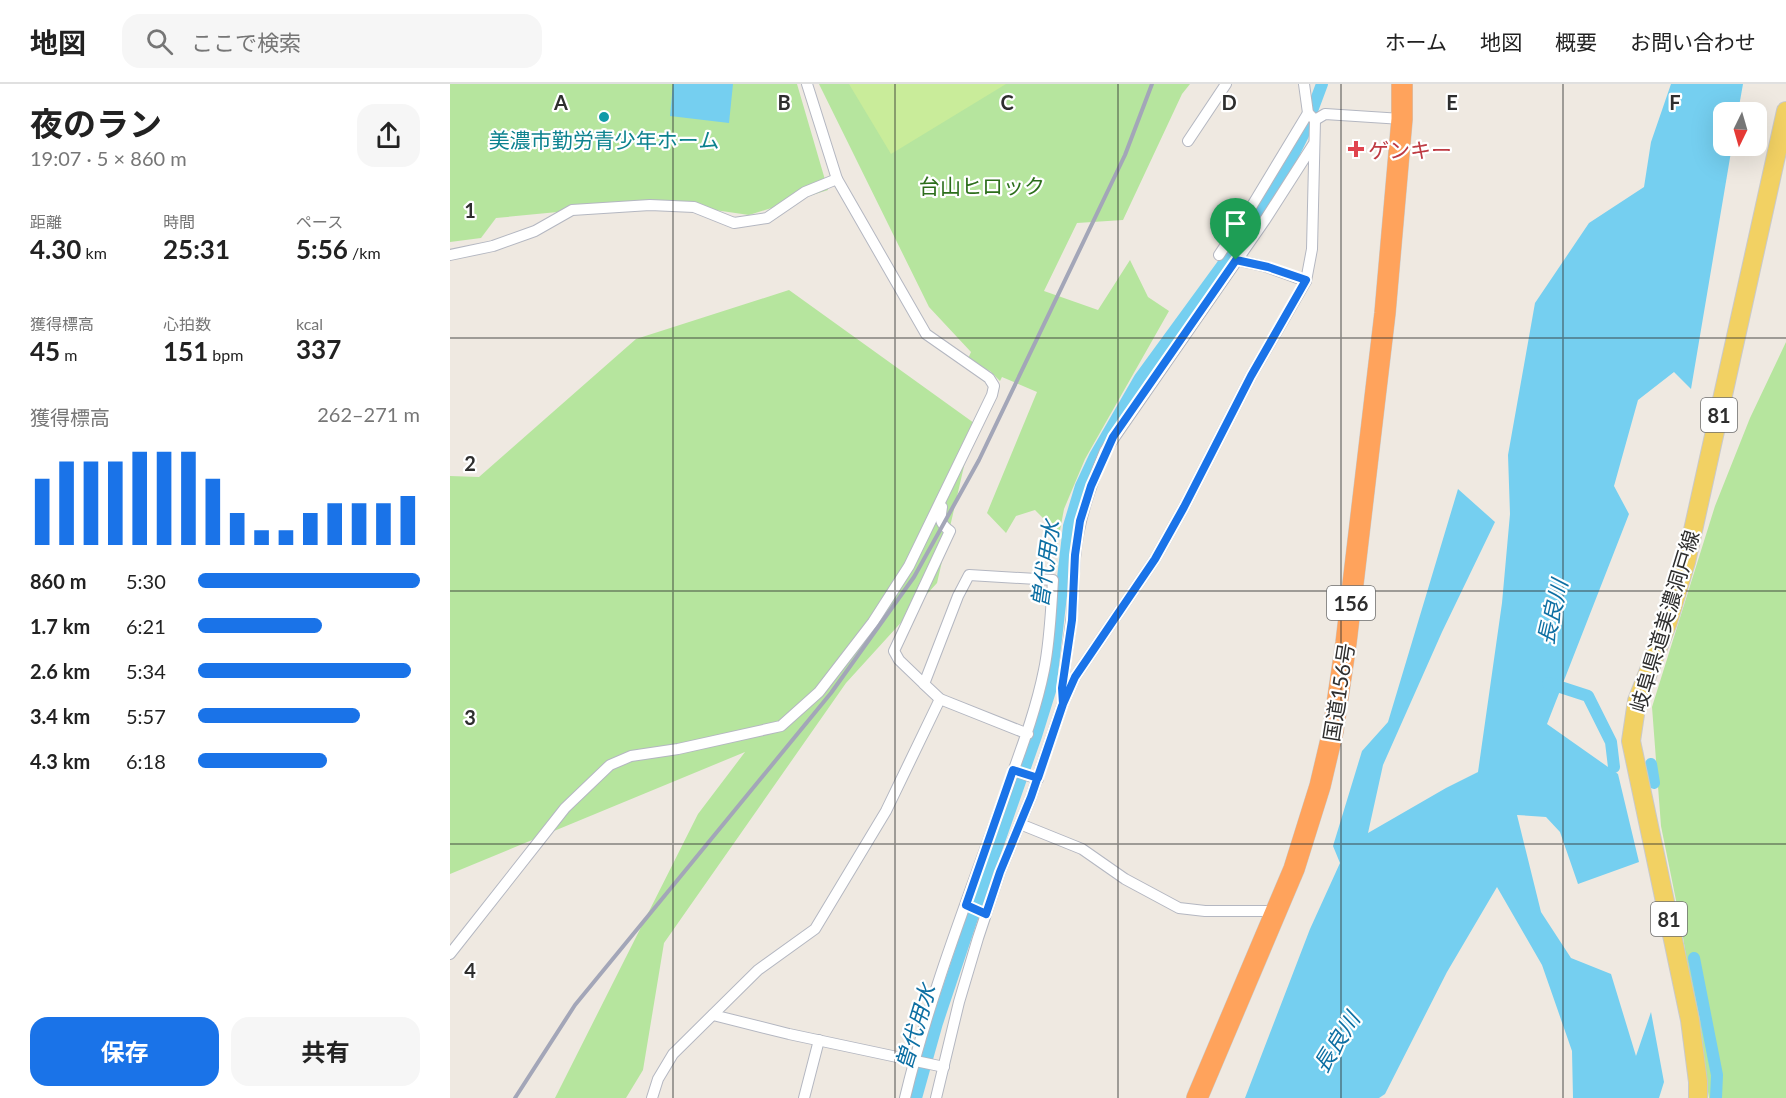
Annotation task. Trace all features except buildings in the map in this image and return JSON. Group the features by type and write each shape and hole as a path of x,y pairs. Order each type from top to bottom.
{"highway":[{"name":"国道156号","path":"1197,1098 1308,829 1328,753 1338,701 1384,313 1402,119 1402,84"}],"main road":[{"name":"岐阜県道美濃洞戸線","path":"1698,1098 1690,1020 1631,741 1637,701 1668,622 1686,562 1779,171 1786,111"}],"street":[{"path":"450,954 565,808 610,765 631,756 690,747 781,726 811,699 873,622 903,576 976,430 994,386 989,378 926,334 837,179 807,84"},
{"path":"1188,141 1226,84"},
{"path":"905,1098 968,906 1025,774 1075,677 1155,559 1251,376 1306,280 1312,249 1313,145 1311,116 1304,84"},
{"path":"1219,255 1311,116 1325,114 1402,119"},
{"path":"1063,704 1062,688 1072,620 1075,555 1080,521 1091,486 1113,437 1265,220 1313,145"},
{"path":"450,255 493,246 536,231 572,210 618,206 672,206 694,207 734,223 767,218 805,192 837,179"},
{"path":"1236,260 1268,267 1306,280"},
{"path":"944,494 940,521 950,531 894,651 899,660 940,699 1028,734"},
{"path":"924,684 969,575 1053,580 1044,669 1028,734 1020,824 983,913 959,1002 938,1066 936,1098"},
{"path":"652,1098 658,1079 673,1054 758,970 815,929 886,811 940,699"},
{"path":"1020,824 1082,849 1125,879 1179,908 1205,911 1276,911"},
{"path":"968,906 983,913"},
{"path":"713,1016 938,1066"},
{"path":"804,1098 819,1041"}],"green space":[{"path":"450,84 797,84 828,190 749,215 694,207 641,204 496,218 481,238 450,242"},
{"name":"台山ヒロック","path":"819,84 1190,84 1182,94 1123,220 1077,223 1044,291 1098,310 1130,260 1148,297 1169,311 1085,459 1064,509 1057,546 1046,521 1035,510 1016,516 1006,533 987,513 1037,392 1002,377 1000,381 990,371 967,361 971,352 929,307"},
{"path":"849,84 1006,84 891,154"},
{"path":"789,290 974,423 937,583 846,683 664,943 643,1070 626,1098 555,1098 698,814 745,752 450,874 450,476 479,477 636,339"},
{"path":"1786,342 1786,1098 1709,1098 1681,925 1661,826 1652,707 1715,506 1750,418"}],"water":[{"path":"673,84 733,84 729,123 670,116"},
{"name":"長良川","path":"1671,84 1743,84 1740,102 1713,102 1713,156 1730,156 1691,389 1674,372 1638,400 1614,486 1629,514 1547,724 1618,774 1639,862 1578,884 1560,832 1546,817 1517,815 1541,912 1571,958 1611,974 1636,1056 1651,1012 1664,1082 1659,1098 1573,1098 1572,1051 1542,965 1497,887 1447,972 1385,1094 1379,1098 1245,1098 1310,929 1340,863 1333,846 1362,751 1388,722 1458,489 1495,522 1442,632 1383,765 1368,833 1478,772 1502,603 1510,514 1508,455 1535,303 1589,223 1644,187 1651,142"}],"waterway":[{"name":"曽代用水","path":"916,1098 937,1023 1050,691 1069,526 1081,486 1095,456 1140,378 1221,267 1287,167 1303,135 1322,84"},
{"path":"1548,683 1588,696 1611,742 1614,767"},
{"path":"1651,764 1654,783"},
{"path":"1694,958 1717,1075 1716,1098"}],"railway":[{"path":"515,1098 575,1005 831,693 914,577 979,460 1125,155 1152,84"}],"place":[{"name":"美濃市勤労青少年ホーム","path":"604,117"},
{"name":"ゲンキー","path":"1356,149"}],"route":[{"path":"1236,260 1113,437 1091,486 1080,521 1075,555 1072,620 1062,688 1063,704 1038,778 1013,770 966,905 986,914 1000,872 1038,778 1062,706 1063,704 1075,677 1155,559 1251,376 1306,280 1268,267 1236,260"}]}
